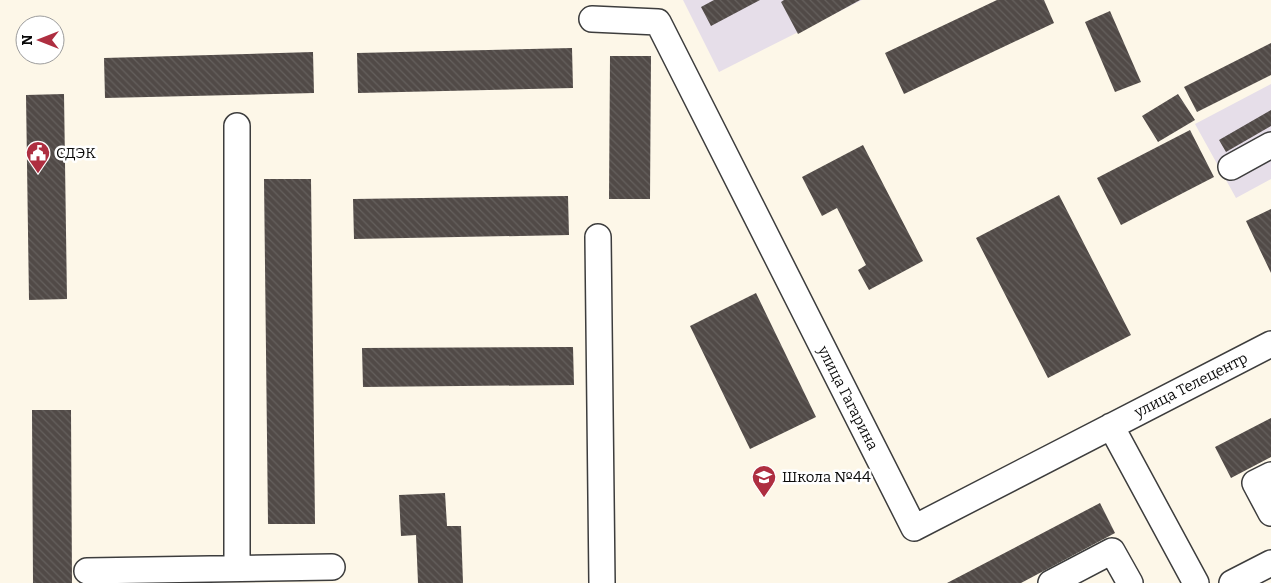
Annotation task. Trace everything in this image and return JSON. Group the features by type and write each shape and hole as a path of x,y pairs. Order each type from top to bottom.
{"street":[{"name":"улица Гагарина","path":"592,19 658,22 914,528 1111,426"},
{"path":"237,126 237,568"},
{"path":"1231,167 1271,146"},
{"path":"598,237 602,583"},
{"name":"улица Телецентр","path":"1111,426 1271,344"},
{"path":"1111,426 1196,583"},
{"path":"1271,475 1255,483 1271,513"},
{"path":"1051,583 1112,551 1130,583"},
{"path":"1232,583 1271,562"},
{"path":"87,571 332,567"}],"shaded area":[{"path":"683,0 862,0 719,72"},
{"path":"1271,84 1271,179 1236,198 1195,124"}],"building":[{"path":"714,0 760,0 711,26 701,7"},
{"path":"784,0 860,0 798,34 781,2"},
{"path":"997,0 1044,0 1054,23 904,94 885,53"},
{"path":"1110,11 1141,82 1115,92 1085,22"},
{"path":"1271,43 1271,75 1197,112 1184,87"},
{"path":"572,48 573,88 358,93 357,53"},
{"path":"313,52 314,93 105,98 104,58"},
{"path":"610,56 651,56 650,199 609,199"},
{"path":"64,94 67,299 29,300 26,95"},
{"path":"1178,94 1195,120 1158,142 1142,116"},
{"path":"1271,110 1271,126 1226,152 1219,140"},
{"path":"1190,130 1214,177 1121,225 1097,178"},
{"path":"863,145 923,261 869,290 858,270 866,265 837,208 822,216 802,177"},
{"path":"264,179 311,179 315,524 268,524"},
{"path":"1059,195 1131,335 1048,378 976,238"},
{"path":"568,196 569,235 354,239 353,199"},
{"path":"1271,209 1271,273 1246,221"},
{"path":"756,293 816,417 750,449 690,326"},
{"path":"573,347 574,385 363,387 362,348"},
{"path":"32,410 71,410 72,583 33,583"},
{"path":"1271,418 1271,457 1231,478 1215,447"},
{"path":"445,493 447,526 461,526 463,583 418,583 416,535 401,536 399,495"},
{"path":"1100,503 1115,533 1021,583 947,583"}],"place":[{"name":"СДЭК","path":"38,174"},
{"name":"Школа №44","path":"764,498"}]}
